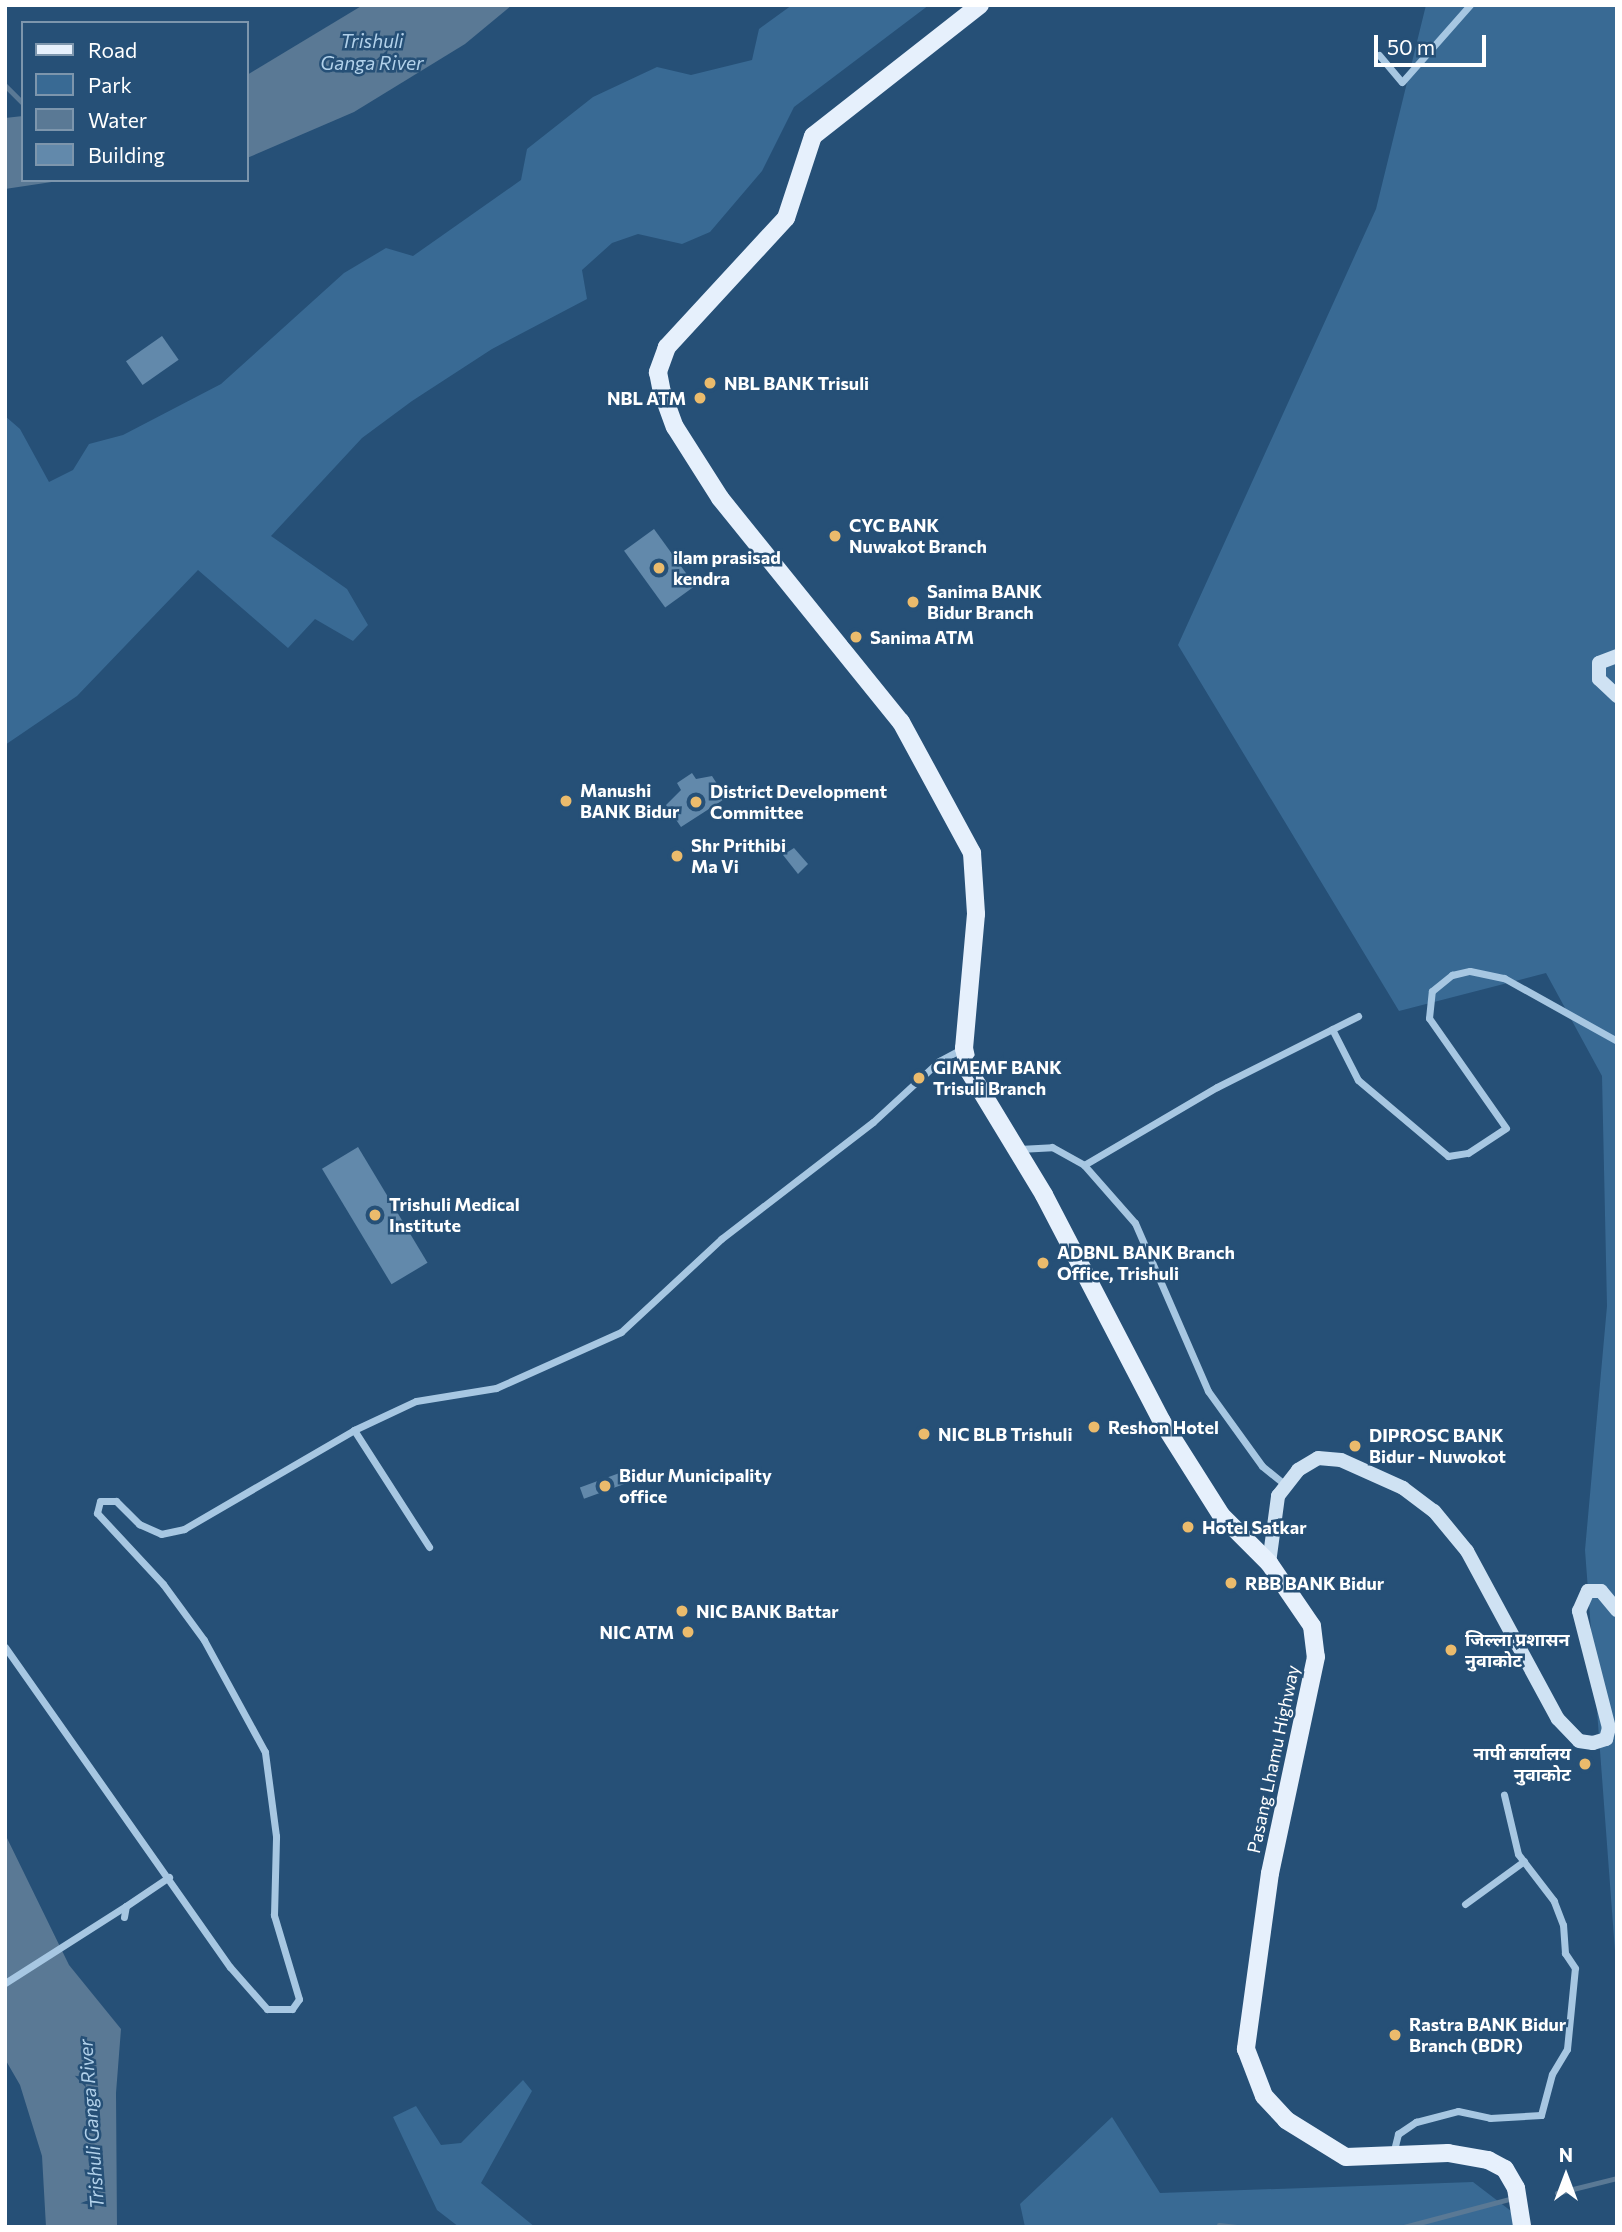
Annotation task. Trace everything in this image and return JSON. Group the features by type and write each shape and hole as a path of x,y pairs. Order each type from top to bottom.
{"main road":[{"name":"Pasang Lhamu Highway","path":"980,5 813,136 786,218 667,347 658,372 676,427 720,498 901,722 972,853 976,914 964,1048 969,1071 1015,1149 1161,1420 1221,1515 1269,1563 1312,1626 1316,1657 1270,1872 1245,2049 1264,2096 1286,2120 1346,2157 1392,2158 1448,2153 1488,2160 1505,2169 1516,2188 1522,2227"}],"street":[{"path":"1379,55 1402,82 1470,5"},
{"path":"1617,656 1599,663 1600,679 1617,696"},
{"path":"1332,1029 1358,1080 1448,1156 1468,1153 1506,1128 1429,1018 1433,991 1452,975 1470,971 1504,978 1617,1041"},
{"path":"1084,1165 1217,1087 1358,1016"},
{"path":"5,1647 223,1957 267,2009 292,2009 299,1999 274,1915 276,1836 265,1752 204,1640 96,1508 110,1498 161,1534 184,1529 354,1430 416,1401 496,1388 621,1332 720,1239 873,1122 939,1061 964,1048"},
{"path":"1015,1149 1052,1147 1084,1165 1136,1223 1208,1391 1262,1466 1284,1484"},
{"path":"354,1430 429,1547"},
{"path":"1269,1563 1284,1484 1318,1458 1341,1460 1419,1498 1466,1551 1544,1696 1578,1741 1606,1739 1609,1728 1578,1611 1588,1591 1601,1591 1617,1610"},
{"path":"1392,2158 1398,2134 1416,2122 1458,2111 1490,2118 1541,2115 1552,2074 1567,2049 1575,1968 1564,1953 1554,1901 1524,1861 1504,1795"},
{"path":"1465,1904 1524,1861"},
{"path":"5,1983 169,1877"},
{"path":"124,1917 126,1906"}],"green space":[{"path":"792,5 929,5 794,107 762,171 710,232 682,244 638,234 612,243 582,270 587,299 492,349 412,401 362,438 271,536 347,589 368,625 353,641 315,619 288,648 198,570 77,696 5,745 5,416 20,429 49,482 73,470 89,444 123,435 221,384 344,273 386,248 413,256 521,180 527,149 593,97 657,67 691,75 752,60 759,29"},
{"path":"1426,5 1617,5 1617,1978 1585,1550 1607,1306 1602,1076 1546,973 1399,1011 1178,645 1376,209"},
{"path":"523,2080 532,2091 481,2183 535,2227 459,2227 437,2210 393,2117 416,2106 441,2145 461,2143"},
{"path":"1112,2117 1160,2193 1473,2182 1532,2227 1025,2227 1020,2204"}],"water":[{"name":"Trishuli Ganga River","path":"363,5 512,5 465,44 354,112 248,158 248,74"},
{"path":"21,116 21,182 52,182 5,189 5,118"},
{"path":"5,1834 69,1965 121,2029 116,2093 117,2227 46,2227 42,2156 20,2085 5,2059"}],"building":[{"path":"162,336 179,360 143,385 126,361"},
{"name":"ilam prasisad kendra","path":"654,529 695,586 665,607 624,551"},
{"name":"District Development Committee","path":"692,773 696,779 712,776 726,798 681,827 666,805 681,790 677,783"},
{"path":"794,848 808,864 798,874 783,855"},
{"name":"Trishuli Medical Institute","path":"358,1147 428,1263 392,1284 322,1169"},
{"name":"Bidur Municipality office","path":"625,1471 629,1482 584,1499 580,1487"}],"waterway":[{"path":"5,85 21,101"},
{"path":"1557,2193 1617,2178"},
{"path":"1404,2227 1509,2199"},
{"path":"1219,2225 1239,2227"}],"place":[{"name":"NBL BANK Trisuli","path":"710,383"},
{"name":"NBL ATM","path":"700,398"},
{"name":"CYC BANK Nuwakot Branch","path":"835,536"},
{"name":"ilam prasisad kendra","path":"659,568"},
{"name":"Sanima BANK Bidur Branch","path":"913,602"},
{"name":"Sanima ATM","path":"856,637"},
{"name":"Manushi BANK Bidur","path":"566,801"},
{"name":"District Development Committee","path":"696,802"},
{"name":"Shr Prithibi Ma Vi","path":"677,856"},
{"name":"GIMEMF BANK Trisuli Branch","path":"919,1078"},
{"name":"Trishuli Medical Institute","path":"375,1215"},
{"name":"ADBNL BANK Branch Office, Trishuli","path":"1043,1263"},
{"name":"Reshon Hotel","path":"1094,1427"},
{"name":"NIC BLB Trishuli","path":"924,1434"},
{"name":"DIPROSC BANK Bidur - Nuwokot","path":"1355,1446"},
{"name":"Bidur Municipality office","path":"605,1486"},
{"name":"Hotel Satkar","path":"1188,1527"},
{"name":"RBB BANK Bidur","path":"1231,1583"},
{"name":"NIC BANK Battar","path":"682,1611"},
{"name":"NIC ATM","path":"688,1632"},
{"name":"जिल्ला प्रशासन नुवाकोट","path":"1451,1650"},
{"name":"नापी कार्यालय नुवाकोट","path":"1585,1764"},
{"name":"Rastra BANK Bidur Branch (BDR)","path":"1395,2035"}]}
